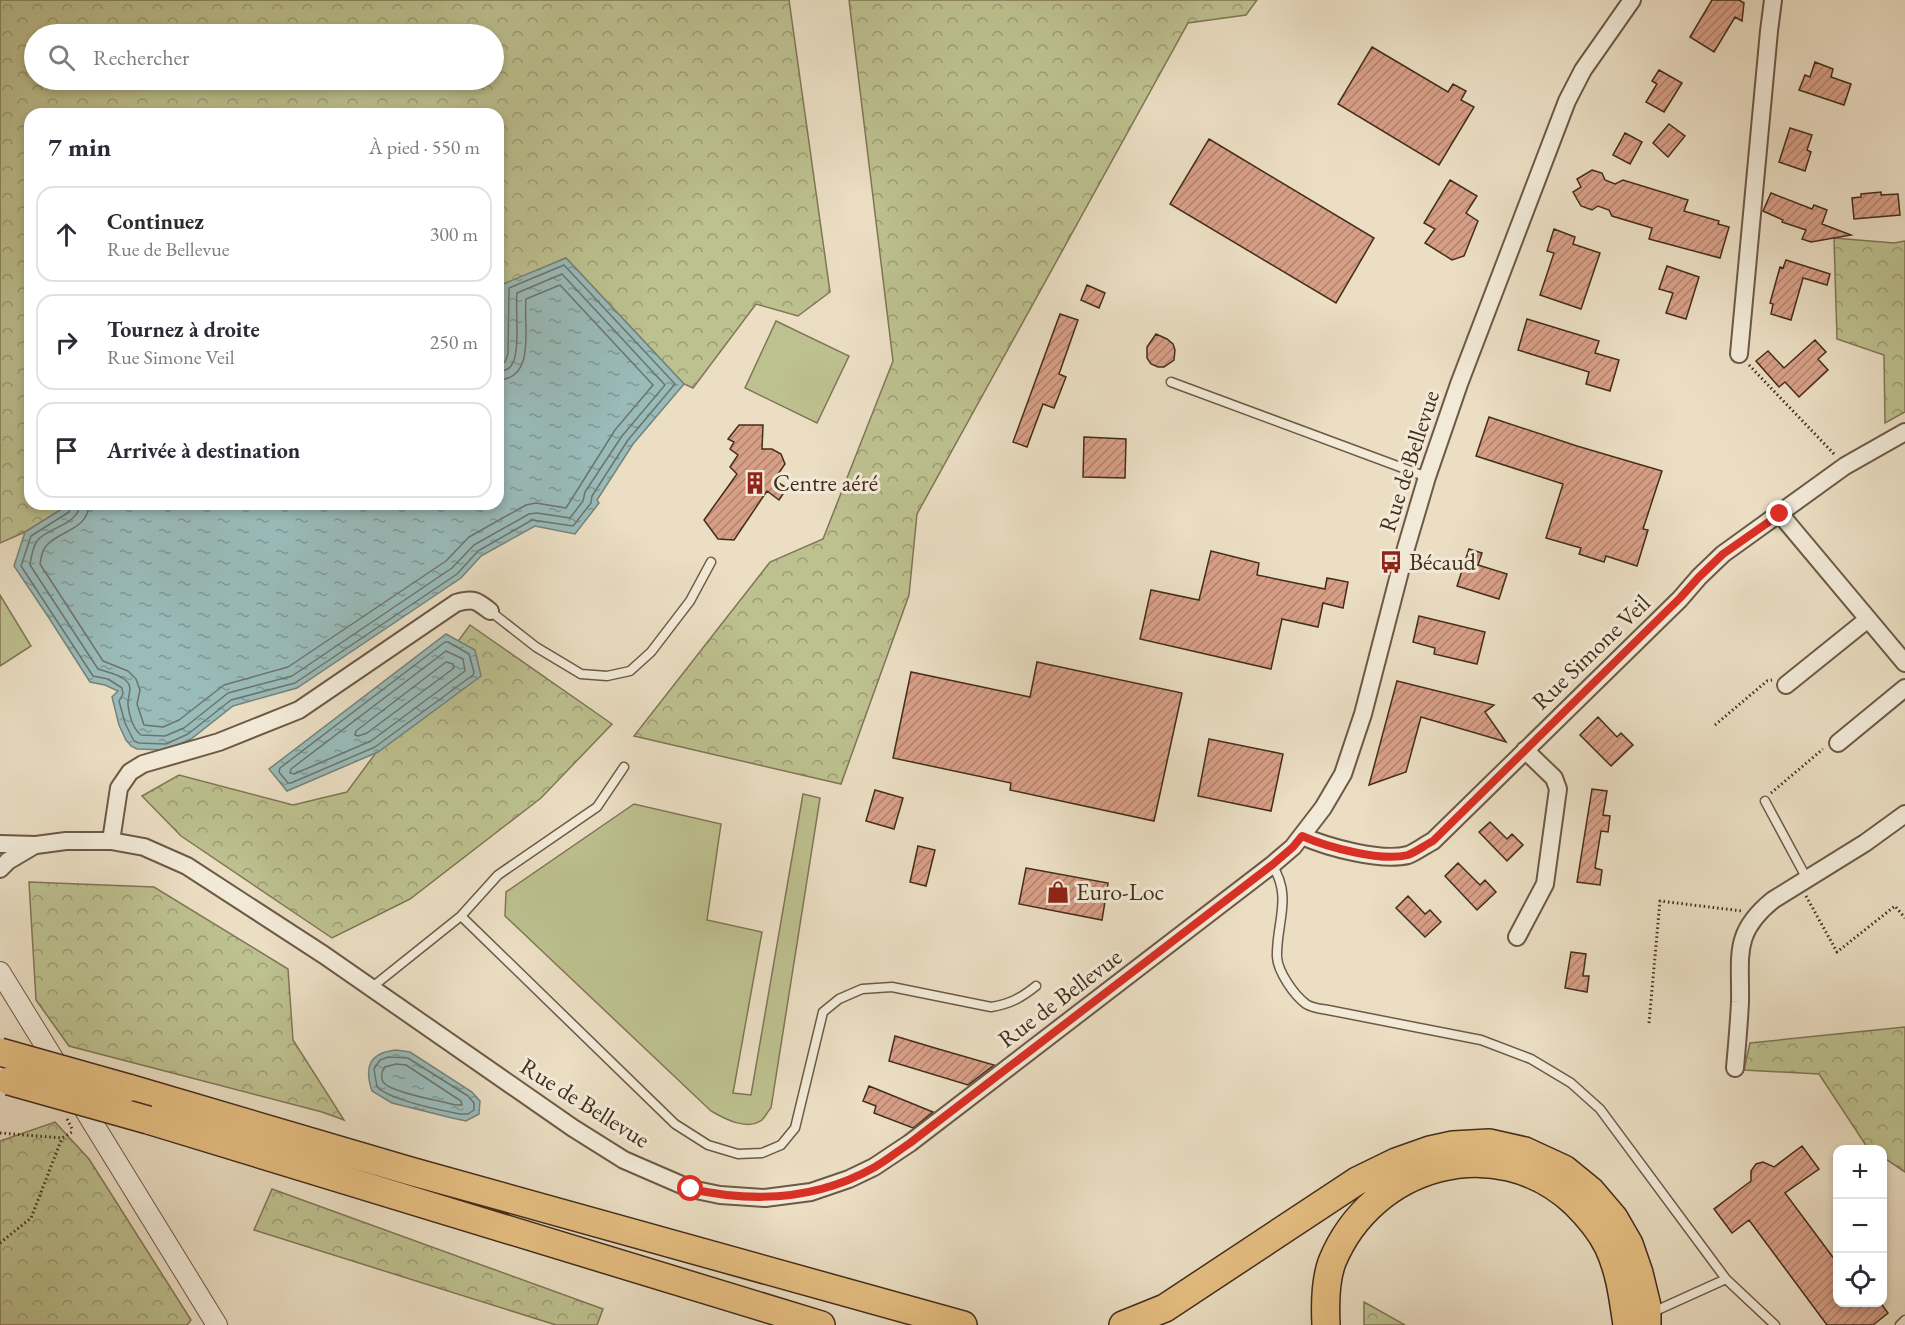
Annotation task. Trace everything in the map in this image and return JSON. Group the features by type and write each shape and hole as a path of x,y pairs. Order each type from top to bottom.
{"highway":[{"path":"0,1052 410,1171 963,1325"},
{"path":"4,1079 148,1120 821,1325"},
{"path":"1123,1325 1165,1308 1358,1181 1396,1162 1453,1145 1489,1143 1525,1151 1564,1169 1591,1191 1614,1218 1629,1244 1639,1273 1647,1306 1640,1322"},
{"path":"1326,1325 1324,1301 1331,1264 1346,1235 1368,1207 1396,1185 1430,1169 1465,1162 1498,1164 1533,1174 1561,1190 1589,1216 1607,1245 1640,1322"},
{"path":"410,1171 903,1325"}],"street":[{"name":"Rue de Bellevue","path":"0,844 36,845 66,841 111,841 144,847 187,866 324,955 573,1128 624,1160 691,1189 720,1195 765,1198 811,1192 849,1179 874,1167 910,1143 1272,865 1293,847 1323,808 1343,774 1363,714 1406,548 1427,477 1459,384 1567,101 1583,70 1632,0"},
{"path":"1739,354 1773,0"},
{"name":"Rue Simone Veil","path":"1302,836 1320,844 1383,857 1409,855 1433,841 1723,554 1845,466 1905,432"},
{"path":"1780,514 1905,663"},
{"path":"111,841 119,788 130,772 143,764 229,738 299,710 456,603 467,600 476,601 489,611"},
{"path":"1786,685 1868,619"},
{"path":"1838,743 1905,688"},
{"path":"1517,937 1545,884 1558,789 1554,778 1525,750"},
{"path":"1736,1068 1740,999 1738,966 1741,945 1750,925 1758,913 1773,900 1865,843 1905,814"},
{"name":"Rue de Bellevue","path":"0,869 8,861 36,845"},
{"path":"0,972 217,1325"}],"lane":[{"path":"1171,382 1427,477"},
{"path":"489,611 536,647 580,674 607,676 630,671 651,652 690,601 711,562"},
{"path":"371,988 461,916 498,875 597,807 624,767"},
{"path":"1765,801 1803,881"},
{"path":"1272,865 1280,877 1283,893 1277,958 1287,983 1307,1005 1481,1040 1531,1059 1571,1083 1600,1109 1726,1279 1775,1325"},
{"path":"461,916 675,1124 708,1145 738,1154 762,1153 781,1145 795,1128 823,1012 839,999 862,989 892,987 991,1007 1019,999 1036,987"},
{"path":"1640,1322 1726,1279"},
{"path":"1900,1325 1905,1320"}],"path":[{"path":"1739,354 1845,466"},
{"path":"1714,725 1767,681 1780,680 1786,685"},
{"path":"1765,801 1775,789 1830,743 1838,743"},
{"path":"1803,881 1837,952 1895,906 1905,918"},
{"path":"1649,1023 1660,902 1758,913"},
{"path":"0,1243 31,1218 62,1138 73,1131 83,1137"},
{"path":"0,1133 62,1138"}],"green space":[{"path":"0,0 789,0 830,292 798,316 756,304 693,388 684,384 566,258 504,284 504,108 24,108 24,510 60,510 25,532 0,543"},
{"path":"849,0 1257,0 1246,15 1188,23 917,514 909,595 841,784 634,736 770,562 823,539 893,361"},
{"path":"1834,238 1894,243 1905,241 1905,412 1885,423 1884,355 1837,339"},
{"path":"776,321 849,356 817,423 745,388"},
{"path":"0,595 31,646 0,666"},
{"path":"470,625 612,724 541,798 410,899 332,938 181,836 142,796 179,775 293,805 347,792"},
{"path":"803,794 820,798 771,1108 762,1120 743,1124 711,1111 505,916 506,892 634,804 721,824 707,920 762,932 733,1093 751,1095"},
{"path":"29,882 154,887 288,969 293,1040 344,1120 322,1112 69,1046 36,1000"},
{"path":"1905,1027 1905,1172 1887,1160 1887,1145 1866,1145 1819,1074 1744,1070 1750,1043"},
{"path":"55,1122 89,1159 191,1320 187,1325 0,1325 0,1141"},
{"path":"272,1189 603,1309 597,1325 556,1325 254,1230"},
{"path":"1364,1302 1405,1325 1364,1325"}],"water":[{"path":"566,258 684,384 633,444 597,500 599,503 575,534 535,526 481,556 461,578 297,688 233,706 191,739 166,750 137,749 131,746 119,725 112,697 118,691 90,682 14,566 25,532 60,510 504,510 504,284"},
{"path":"446,634 475,650 481,676 378,752 287,791 269,769"},
{"path":"396,1050 410,1052 472,1092 480,1101 479,1114 466,1121 452,1118 392,1103 372,1091 369,1075 371,1063 380,1054"}],"building":[{"path":"1712,0 1739,0 1744,3 1742,21 1735,17 1714,52 1690,37"},
{"path":"1372,47 1448,92 1453,84 1466,91 1461,100 1474,107 1439,165 1338,104"},
{"path":"1815,62 1833,69 1831,77 1851,84 1844,105 1799,90 1805,75 1810,77"},
{"path":"1659,70 1682,83 1664,112 1646,102 1657,84 1652,81"},
{"path":"1669,124 1685,136 1668,157 1653,143"},
{"path":"1790,128 1812,135 1807,150 1811,152 1805,171 1779,162"},
{"path":"1625,133 1642,142 1630,164 1613,155"},
{"path":"1209,139 1374,238 1336,303 1170,204"},
{"path":"1592,170 1602,173 1605,180 1615,184 1623,180 1688,200 1684,211 1719,221 1718,224 1729,227 1720,258 1649,239 1652,228 1612,216 1609,210 1598,206 1592,210 1581,206 1573,192 1581,187 1577,179"},
{"path":"1450,180 1477,196 1466,213 1478,221 1464,256 1452,260 1425,243 1435,229 1424,223"},
{"path":"1881,192 1881,195 1898,194 1900,215 1854,219 1852,198 1861,197 1861,194"},
{"path":"1771,193 1812,209 1814,205 1827,210 1822,224 1851,235 1811,242 1802,239 1806,230 1782,222 1783,220 1763,211"},
{"path":"1554,229 1575,237 1573,244 1600,253 1581,309 1540,295 1554,253 1547,251"},
{"path":"1786,260 1830,274 1827,285 1803,278 1791,320 1771,314 1773,304 1770,303 1780,267 1783,268"},
{"path":"1667,266 1699,277 1686,319 1666,313 1673,293 1659,289"},
{"path":"1087,285 1105,293 1099,308 1081,300"},
{"path":"1060,314 1078,320 1059,374 1066,377 1054,408 1043,404 1027,447 1013,442"},
{"path":"1527,319 1599,341 1595,353 1619,360 1610,391 1586,384 1589,372 1518,350"},
{"path":"1156,334 1173,344 1175,350 1174,360 1164,367 1151,364 1147,358 1147,347"},
{"path":"1815,340 1826,352 1818,359 1828,370 1799,397 1785,382 1779,387 1756,361 1768,351 1784,368"},
{"path":"1489,417 1662,471 1643,529 1648,530 1637,566 1606,556 1604,562 1579,554 1581,548 1546,538 1563,484 1476,456"},
{"name":"Centre aéré","path":"739,425 763,425 762,449 772,449 781,454 785,464 774,480 787,488 779,500 767,491 734,540 718,539 704,520 737,474 730,467 738,455 730,449 734,442 728,439"},
{"path":"1084,437 1126,439 1125,478 1083,477"},
{"path":"1469,549 1482,553 1478,565 1507,574 1499,599 1457,586"},
{"path":"1211,551 1259,563 1257,575 1325,589 1327,578 1348,582 1343,608 1323,603 1318,627 1282,619 1271,669 1140,639 1151,590 1199,600"},
{"path":"1419,616 1485,632 1477,664 1434,654 1435,648 1413,642"},
{"path":"1037,662 1182,693 1154,821 1010,790 1011,783 893,758 911,672 1030,697"},
{"path":"1397,681 1494,705 1485,712 1506,742 1421,717 1406,772 1369,785"},
{"path":"1598,717 1617,737 1621,733 1633,745 1611,766 1580,735"},
{"path":"1209,739 1283,754 1271,811 1198,796"},
{"path":"1592,789 1607,791 1603,815 1610,816 1608,832 1601,831 1595,868 1602,870 1600,885 1577,882"},
{"path":"875,790 903,798 894,829 866,821"},
{"path":"1490,822 1507,839 1512,834 1523,845 1507,861 1479,832"},
{"path":"918,846 935,850 926,886 910,882"},
{"path":"1458,863 1480,885 1485,880 1496,892 1477,910 1445,876"},
{"path":"1026,868 1108,883 1102,920 1019,904"},
{"path":"1408,896 1425,914 1430,910 1441,922 1425,937 1396,908"},
{"path":"1571,952 1586,954 1583,976 1589,976 1587,992 1565,988"},
{"path":"895,1036 994,1065 968,1085 889,1061"},
{"path":"869,1086 933,1112 913,1128 874,1113 876,1106 863,1101"},
{"path":"1802,1146 1819,1169 1785,1193 1833,1257 1833,1307 1884,1307 1888,1313 1873,1325 1827,1325 1749,1220 1732,1233 1714,1209 1751,1181 1751,1171 1756,1164 1763,1162 1774,1167"}],"place":[{"name":"Centre aéré","path":"755,483"},
{"name":"Bécaud","path":"1391,562"},
{"name":"Euro-Loc","path":"1058,892"}],"route":[{"path":"691,1189 720,1195 765,1198 811,1192 849,1179 874,1167 910,1143 1272,865 1302,836 1320,844 1383,857 1409,855 1433,841 1723,554 1780,514"}]}
